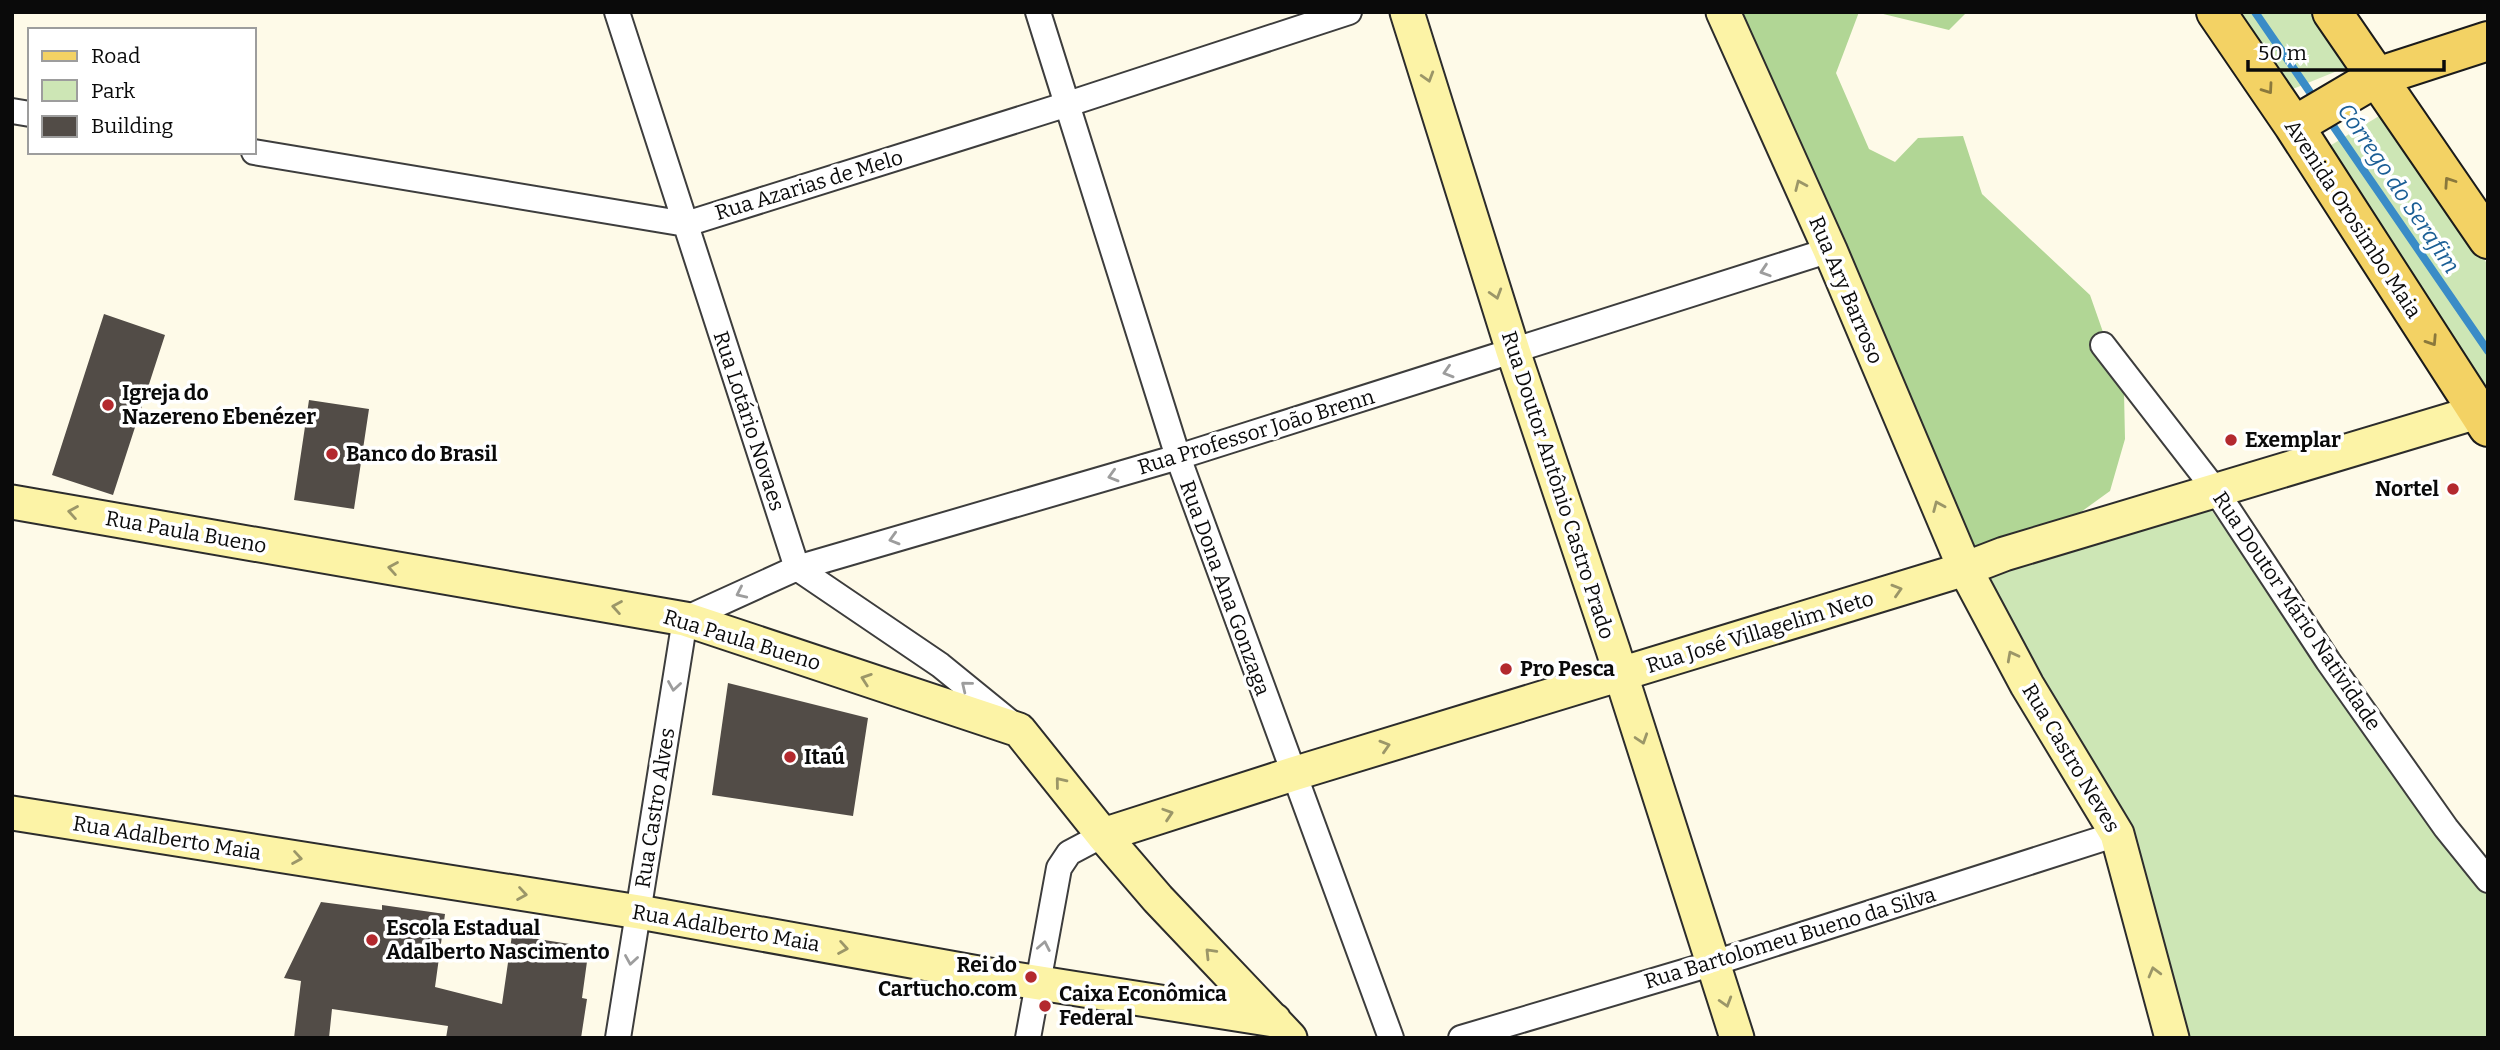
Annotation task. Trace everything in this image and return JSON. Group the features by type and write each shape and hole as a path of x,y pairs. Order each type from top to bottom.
{"main road":[{"name":"Rua Doutor Antônio Castro Prado","path":"1407,12 1513,351 1621,674 1737,1038"},
{"name":"Rua Ary Barroso","path":"1723,12 1830,250 1965,569"},
{"name":"Avenida Orosimbo Maia","path":"2216,12 2304,120 2484,416"},
{"path":"2332,12 2366,83 2488,239"},
{"path":"2304,120 2366,83 2488,41"},
{"name":"Rua José Villagelim Neto","path":"1103,835 1293,774 1965,569 2004,554 2484,416"},
{"name":"Rua Paula Bueno","path":"12,502 685,619 1019,730"},
{"name":"Rua Castro Neves","path":"1965,569 2027,685 2118,834 2172,1038"},
{"path":"1019,730 1158,899 1282,1029"},
{"name":"Rua Adalberto Maia","path":"12,813 639,912 1038,982 1282,1029"}],"street":[{"name":"Rua Lotário Novaes","path":"617,12 797,568"},
{"name":"Rua Dona Ana Gonzaga","path":"1038,12 1178,457 1391,1038"},
{"name":"Rua Azarias de Melo","path":"256,152 685,224 1068,104 1349,12"},
{"name":"Rua Professor João Brenn","path":"685,619 797,568 1178,457 1830,250"},
{"name":"Rua Doutor Mário Natividade","path":"2102,345 2216,491 2314,641 2446,828 2488,880"},
{"path":"797,568 940,665 1019,730"},
{"name":"Rua Castro Alves","path":"618,1038 685,619"},
{"name":"Rua Bartolomeu Bueno da Silva","path":"1461,1038 1714,963 2118,834"},
{"path":"1028,1038 1059,868 1069,853 1103,835"}],"green space":[{"path":"1733,12 1859,12 1836,73 1869,149 1895,162 1918,138 1963,136 1982,194 2090,295 2124,392 2125,439 2110,491 2074,517 1967,554"},
{"path":"1875,12 1967,12 1949,30"},
{"path":"2228,12 2315,12 2352,65 2283,93"},
{"path":"2384,113 2488,265 2488,384 2479,386 2323,150"},
{"path":"2207,504 2488,894 2488,1038 2177,1038 2128,830 1962,576"}],"building":[{"name":"Igreja do Nazereno Ebenézer","path":"104,314 165,335 113,495 52,475"},
{"name":"Banco do Brasil","path":"309,400 369,409 354,509 294,500"},
{"name":"Itaú","path":"728,683 868,718 853,816 712,795"},
{"name":"Escola Estadual Adalberto Nascimento","path":"321,902 382,910 382,905 445,914 435,987 502,1004 512,935 589,947 582,998 587,999 581,1038 446,1038 448,1026 332,1009 329,1038 294,1038 301,981 284,978"}],"waterway":[{"name":"Córrego do Serafim","path":"2255,12 2316,101"},
{"name":"Córrego do Serafim","path":"2327,117 2488,351"}],"place":[{"name":"Igreja do Nazereno Ebenézer","path":"108,405"},
{"name":"Exemplar","path":"2231,440"},
{"name":"Banco do Brasil","path":"332,454"},
{"name":"Nortel","path":"2453,489"},
{"name":"Pro Pesca","path":"1506,669"},
{"name":"Itaú","path":"790,757"},
{"name":"Escola Estadual Adalberto Nascimento","path":"372,940"},
{"name":"Rei do Cartucho.com","path":"1031,977"},
{"name":"Caixa Econômica Federal","path":"1045,1006"}]}
